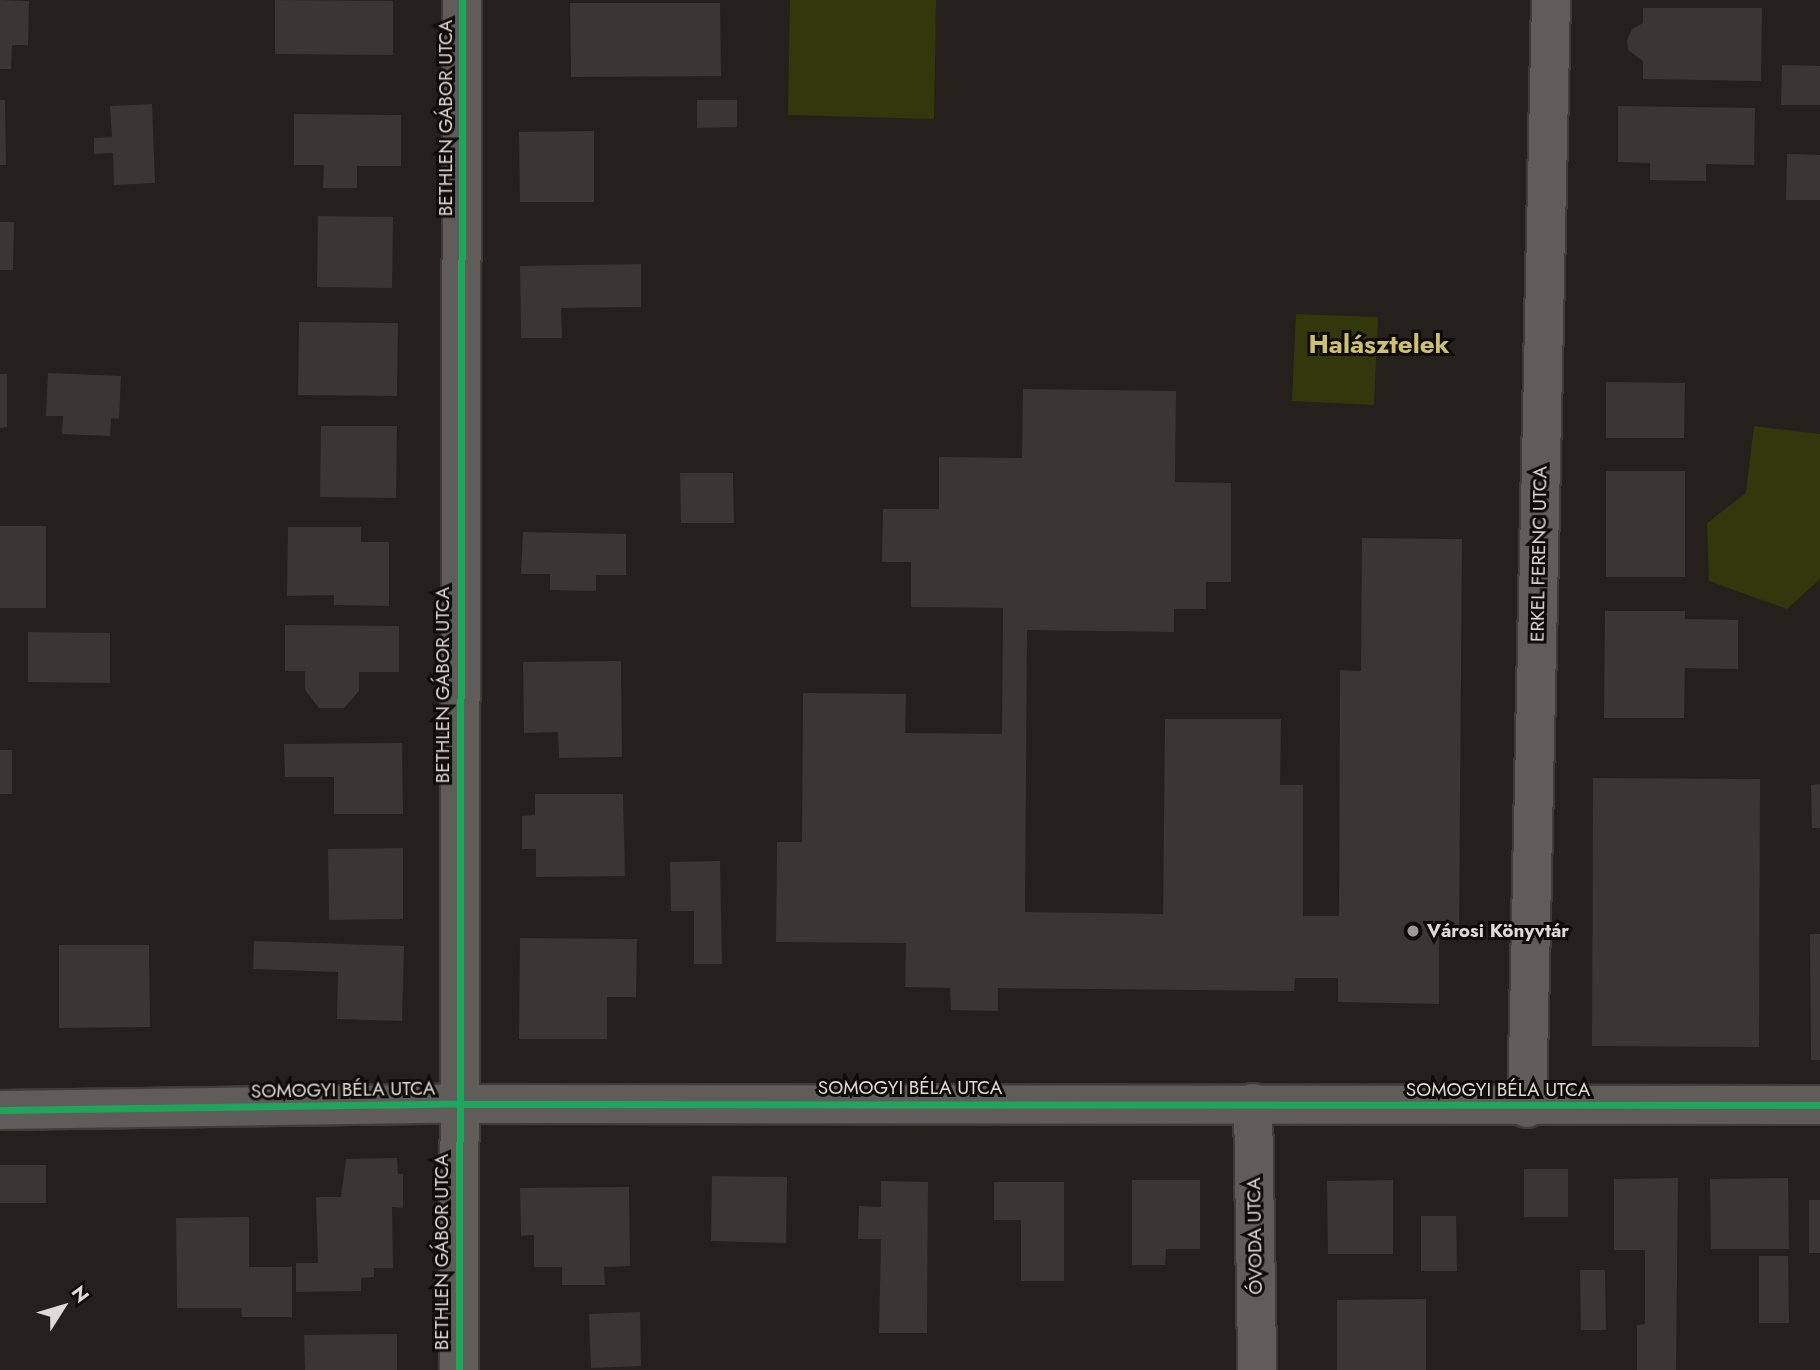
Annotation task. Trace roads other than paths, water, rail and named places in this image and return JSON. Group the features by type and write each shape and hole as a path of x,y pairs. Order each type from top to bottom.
{"street":[{"name":"BETHLEN GÁBOR UTCA","path":"459,1370 457,1104 462,0"},
{"name":"ERKEL FERENC UTCA","path":"1527,1108 1551,0"},
{"name":"SOMOGYI BÉLA UTCA","path":"0,1110 457,1104 1253,1103 1527,1108 1820,1105"},
{"name":"ÓVODA UTCA","path":"1253,1103 1257,1370"}],"place":[{"name":"Városi Könyvtár","path":"1413,931"}],"district":[{"name":"Halásztelek","path":"1379,345"}]}
